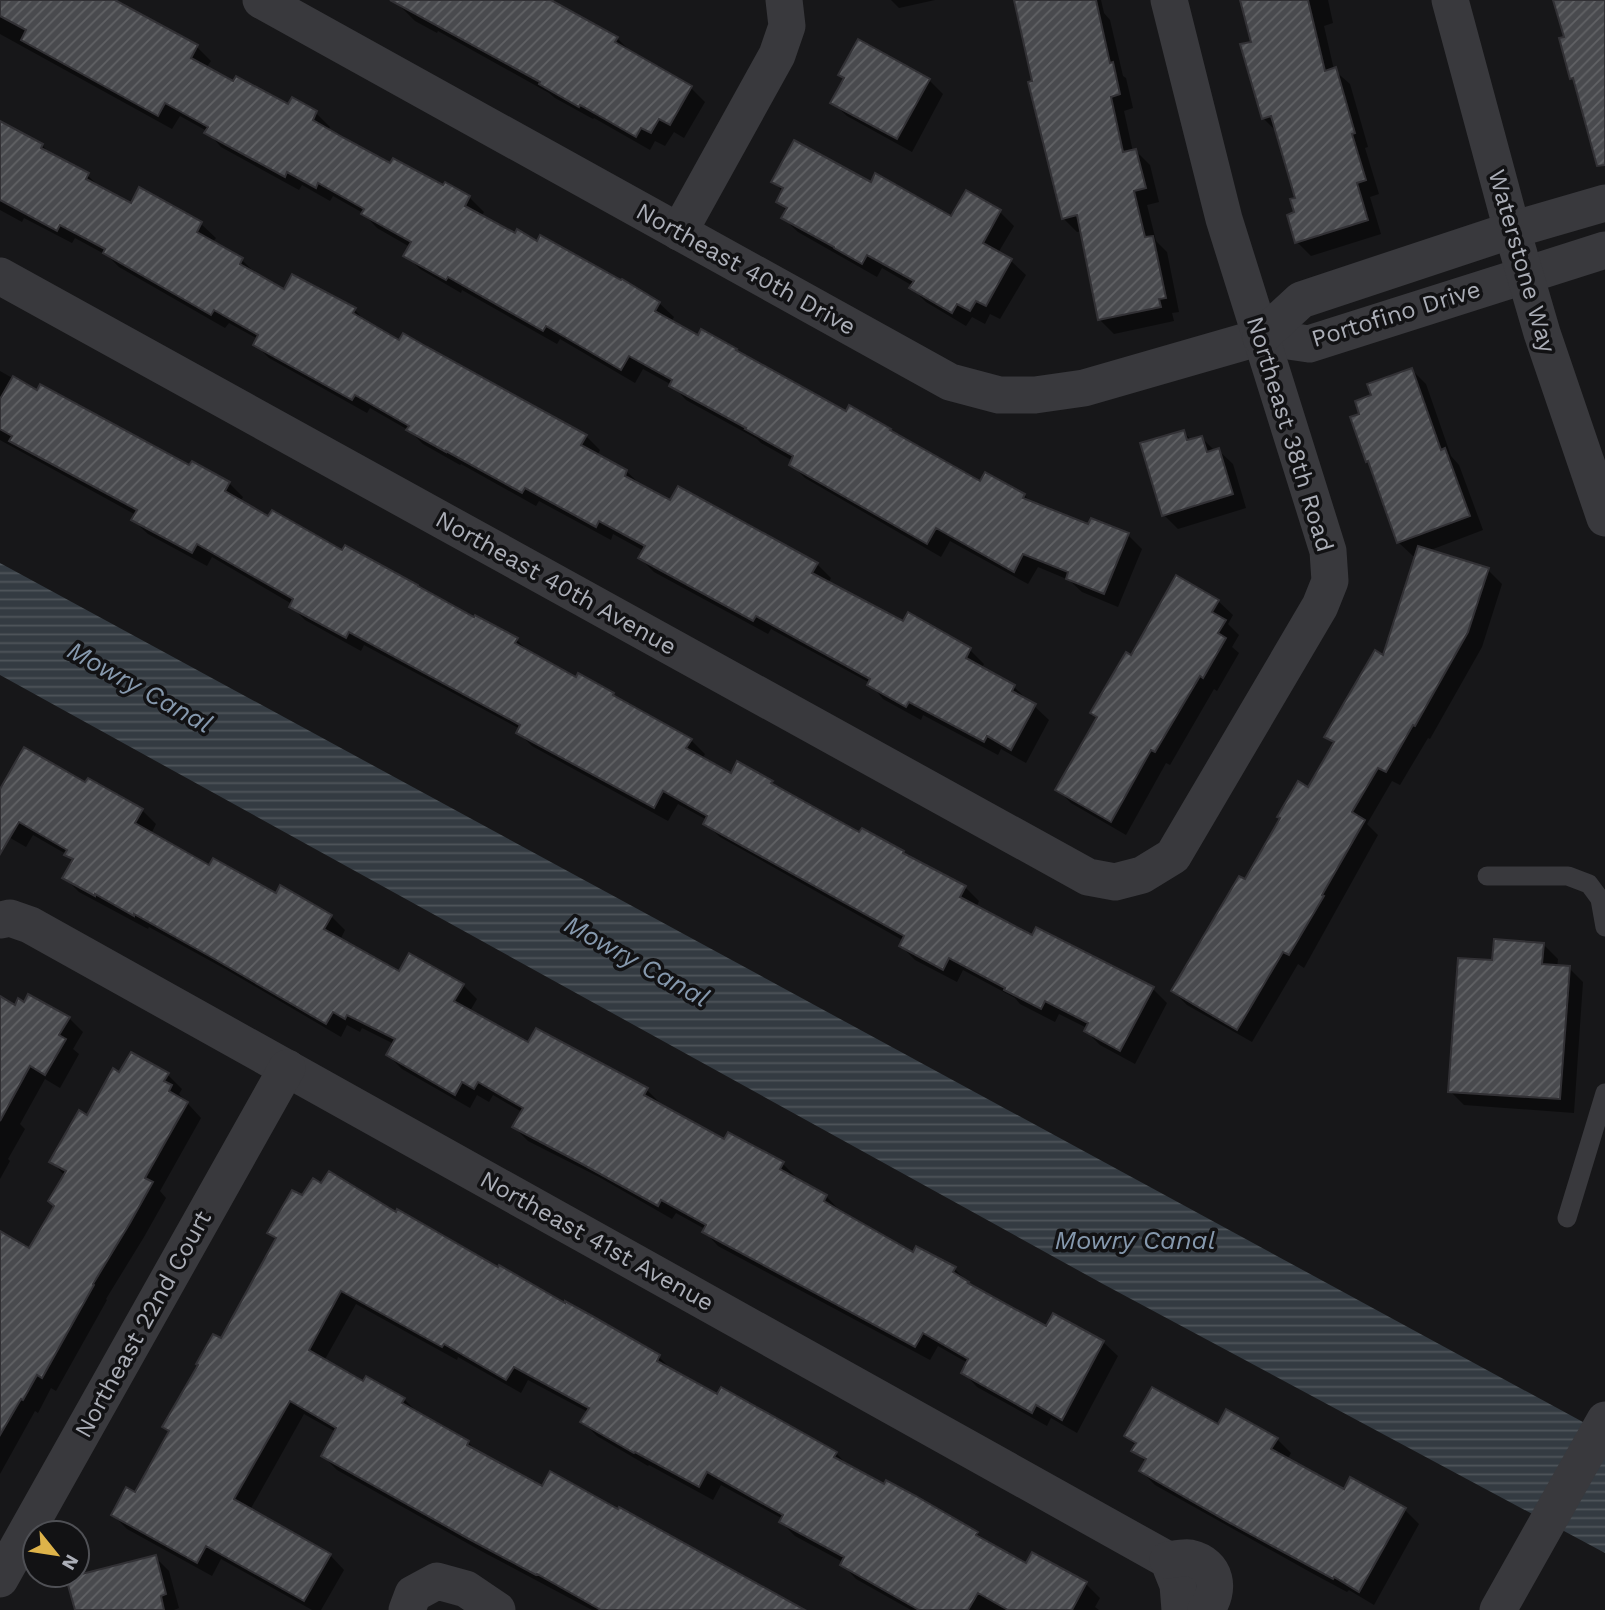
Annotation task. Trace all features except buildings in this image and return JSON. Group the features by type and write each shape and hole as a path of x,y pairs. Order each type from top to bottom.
{"street":[{"name":"Northeast 40th Drive","path":"261,0 950,382 999,395 1035,396 1084,388 1261,337"},
{"path":"679,232 777,55 787,26 784,0"},
{"name":"Northeast 38th Road","path":"1115,882 1142,875 1173,856 1320,606 1330,581 1328,551 1224,219 1169,0"},
{"name":"Waterstone Way","path":"1450,0 1542,333 1605,518"},
{"name":"Portofino Drive","path":"1261,337 1301,300 1512,230 1605,203"},
{"name":"Portofino Drive","path":"1261,337 1309,344 1605,250"},
{"name":"Northeast 40th Avenue","path":"0,276 1088,877 1115,882"},
{"name":"Northeast 41st Avenue","path":"3,911 287,1068 1176,1585"},
{"name":"Northeast 22nd Court","path":"0,1580 287,1068"},
{"path":"1498,1610 1605,1420"},
{"path":"1176,1585 1188,1558 1205,1564 1213,1572 1215,1589 1211,1604 1206,1610"},
{"path":"407,1610 413,1594 437,1581 466,1589 497,1610"}],"lane":[{"path":"1488,876 1569,876 1589,884 1600,899 1605,928"},
{"path":"1567,1218 1605,1093"}],"water":[{"name":"Mowry Canal","path":"0,563 1605,1434 1605,1553 1103,1284 0,675"}]}
